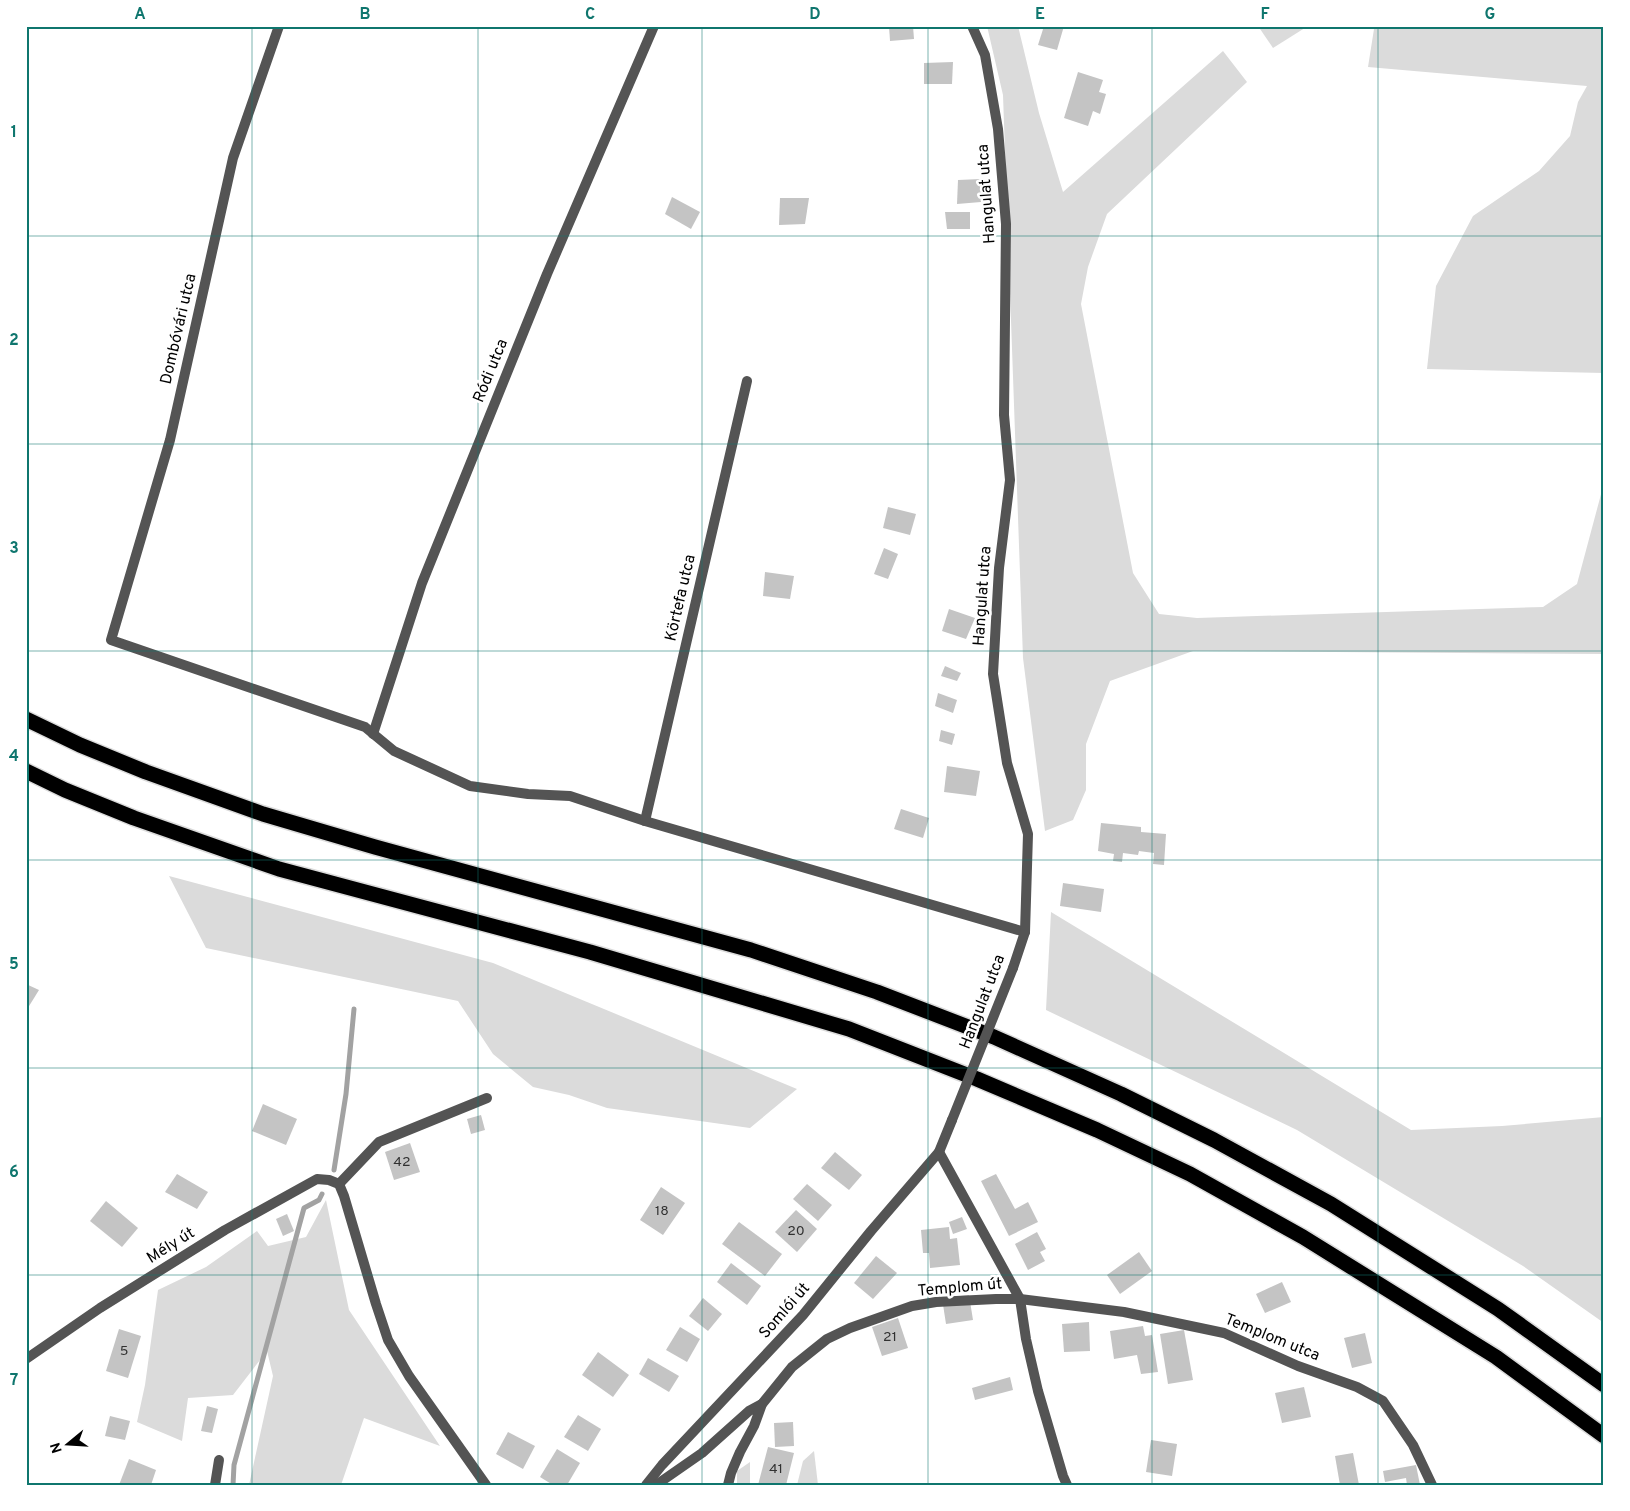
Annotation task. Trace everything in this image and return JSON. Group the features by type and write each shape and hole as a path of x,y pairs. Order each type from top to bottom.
{"highway":[{"path":"26,719 80,745 146,772 263,814 375,847 751,950 877,992 994,1037 1121,1094 1205,1136 1331,1204 1498,1309 1604,1385"},
{"path":"26,771 65,790 134,818 279,869 590,952 849,1029 994,1086 1097,1130 1190,1174 1303,1237 1496,1357 1604,1436"}],"street":[{"name":"Dombóvári utca","path":"279,26 232,158 170,440 111,640 365,727 373,734"},
{"name":"Ródi utca","path":"373,734 422,583 547,274 654,26"},
{"name":"Hangulat utca","path":"939,1152 1013,968 1025,932 1028,834 1007,763 993,674 999,568 1010,480 1004,415 1006,224 998,129 985,55 972,26"},
{"name":"Körtefa utca","path":"645,821 747,381"},
{"path":"373,734 394,751 470,786 528,794 570,796 645,821 1025,932"},
{"path":"486,1485 409,1376 388,1340 351,1215 339,1184 379,1142 487,1098"},
{"path":"939,1152 1020,1298 1026,1339 1038,1391 1067,1485"},
{"name":"Somlói út","path":"646,1485 662,1465 803,1315 871,1231 939,1152"},
{"name":"Mély út","path":"26,1359 100,1308 225,1230 317,1179 329,1180 339,1184"},
{"name":"Templom út","path":"762,1404 792,1367 808,1353 835,1335 850,1328 912,1306 936,1302 1020,1298"},
{"name":"Templom utca","path":"1020,1298 1124,1312 1224,1333 1298,1366 1357,1387 1383,1401 1413,1445 1432,1485"},
{"path":"656,1485 702,1453 749,1410 762,1404"},
{"path":"728,1485 731,1473 754,1426 762,1404"},
{"path":"215,1485 219,1460"}],"shaded area":[{"path":"987,26 1018,26 1039,113 1063,192 1223,51 1247,82 1107,214 1088,267 1081,304 1133,573 1159,614 1197,618 1543,607 1577,584 1604,483 1604,654 1193,651 1110,681 1086,744 1086,790 1073,820 1045,831 1023,658 1003,95"},
{"path":"1258,26 1308,26 1273,48"},
{"path":"1394,26 1604,26 1604,373 1427,369 1436,286 1473,216 1539,171 1570,136 1578,102 1587,86 1368,67 1374,29"},
{"path":"169,876 493,963 797,1089 750,1128 607,1108 569,1095 533,1087 493,1054 458,1001 206,948"},
{"path":"1051,912 1411,1130 1502,1126 1604,1117 1604,1323 1523,1266 1297,1130 1046,1010"},
{"path":"326,1200 349,1310 440,1446 364,1418 341,1485 249,1485 273,1376 267,1351 233,1395 188,1398 182,1441 137,1422 145,1385 158,1290 206,1267 257,1231 268,1246 306,1237"},
{"path":"814,1451 818,1485 797,1485 803,1461"},
{"path":"750,1462 750,1485 737,1485 737,1471"}],"building":[{"path":"889,26 913,26 914,39 890,41"},
{"path":"1044,26 1064,26 1057,50 1038,45"},
{"path":"953,62 952,84 924,84 924,63"},
{"path":"1078,72 1103,80 1099,92 1106,94 1100,114 1093,111 1088,126 1064,118"},
{"path":"981,179 981,202 957,204 958,180"},
{"path":"672,197 700,212 691,229 665,214"},
{"path":"780,198 809,198 805,224 779,225"},
{"path":"945,212 970,212 970,229 947,229"},
{"path":"888,507 916,514 910,535 883,528"},
{"path":"884,548 898,554 888,579 874,574"},
{"path":"765,572 794,576 790,599 763,596"},
{"path":"949,609 975,618 966,639 942,631"},
{"path":"945,666 961,673 957,681 941,676"},
{"path":"938,693 957,700 953,713 935,706"},
{"path":"941,730 955,734 952,745 939,741"},
{"path":"947,766 980,771 976,796 944,792"},
{"path":"901,809 929,818 923,838 894,829"},
{"path":"1101,823 1141,827 1141,832 1166,834 1164,865 1153,864 1154,853 1139,851 1138,855 1123,853 1122,862 1113,861 1114,854 1098,851"},
{"path":"1063,883 1104,889 1101,912 1060,906"},
{"path":"26,984 39,990 26,1011"},
{"path":"263,1104 297,1119 286,1145 252,1131"},
{"path":"481,1115 485,1130 471,1134 467,1119"},
{"path":"410,1143 420,1172 394,1180 385,1152"},
{"path":"835,1152 862,1175 849,1190 821,1168"},
{"path":"177,1174 208,1192 197,1209 165,1192"},
{"path":"996,1174 1015,1209 1028,1202 1038,1222 1009,1236 981,1181"},
{"path":"807,1184 832,1205 818,1221 793,1199"},
{"path":"661,1187 685,1203 663,1235 640,1220"},
{"path":"106,1201 138,1228 122,1247 90,1221"},
{"path":"796,1210 817,1229 797,1252 775,1232"},
{"path":"287,1214 294,1231 283,1236 276,1219"},
{"path":"962,1217 967,1229 953,1234 949,1222"},
{"path":"739,1222 782,1254 765,1276 722,1244"},
{"path":"949,1227 950,1239 957,1238 960,1265 930,1268 929,1253 923,1253 921,1230"},
{"path":"1037,1232 1046,1249 1040,1252 1045,1261 1028,1270 1015,1244"},
{"path":"1139,1252 1152,1271 1120,1294 1107,1275"},
{"path":"876,1256 897,1273 873,1299 854,1283"},
{"path":"731,1263 761,1286 747,1305 717,1282"},
{"path":"1282,1282 1291,1302 1265,1313 1256,1294"},
{"path":"969,1295 973,1320 946,1324 942,1298"},
{"path":"703,1298 722,1314 708,1331 689,1316"},
{"path":"898,1318 908,1348 882,1356 872,1327"},
{"path":"1089,1322 1090,1351 1064,1352 1062,1324"},
{"path":"1143,1326 1145,1336 1152,1335 1158,1372 1141,1374 1137,1355 1114,1359 1110,1331"},
{"path":"680,1327 700,1339 687,1362 666,1350"},
{"path":"119,1329 141,1336 128,1378 106,1371"},
{"path":"1184,1330 1193,1380 1168,1384 1160,1334"},
{"path":"1365,1333 1372,1363 1352,1368 1344,1338"},
{"path":"598,1352 629,1375 613,1397 582,1375"},
{"path":"648,1358 679,1376 669,1392 639,1374"},
{"path":"1010,1377 1013,1390 975,1400 972,1388"},
{"path":"1304,1387 1311,1417 1282,1423 1275,1393"},
{"path":"207,1406 218,1409 212,1433 201,1431"},
{"path":"578,1415 601,1429 588,1451 564,1437"},
{"path":"110,1416 130,1421 125,1440 105,1436"},
{"path":"793,1422 794,1446 775,1447 774,1423"},
{"path":"508,1432 535,1446 523,1469 496,1454"},
{"path":"1151,1440 1177,1444 1172,1476 1146,1472"},
{"path":"768,1447 794,1453 786,1485 758,1485"},
{"path":"557,1449 580,1463 567,1485 553,1485 540,1477"},
{"path":"1353,1453 1359,1485 1340,1485 1335,1456"},
{"path":"129,1459 156,1470 151,1485 119,1485"},
{"path":"1416,1465 1420,1485 1407,1485 1406,1478 1385,1482 1383,1471"}],"waterway":[{"path":"334,1170 346,1094 354,1009"},
{"path":"233,1485 234,1465 304,1208 319,1200 322,1194"}]}
